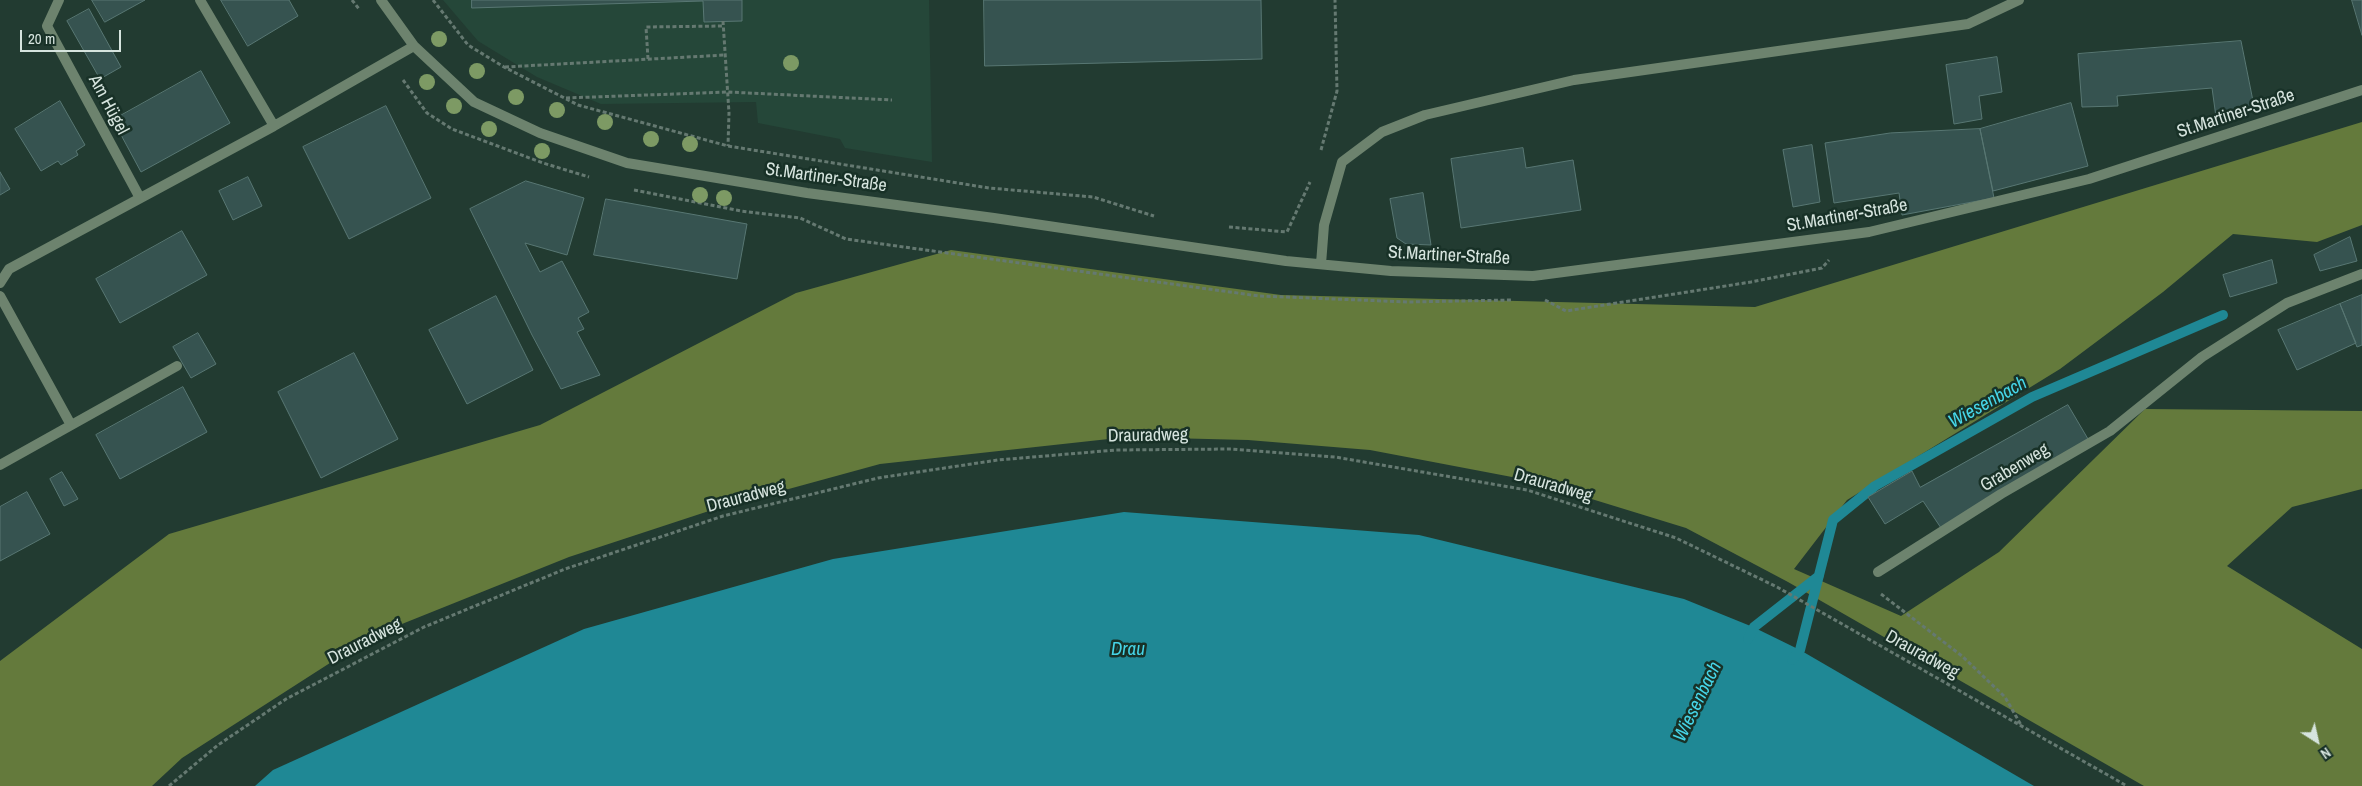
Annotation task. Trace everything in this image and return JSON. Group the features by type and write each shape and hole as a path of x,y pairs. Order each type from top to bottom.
{"street":[{"name":"Am Hügel","path":"58,0 47,26 140,198"},
{"path":"200,0 274,126"},
{"name":"St.Martiner-Straße","path":"381,0 414,46 474,102 540,133 628,163 807,193 994,218 1286,261 1391,271 1533,276 1869,232 2089,180 2362,90"},
{"path":"1321,264 1324,225 1342,162 1382,132 1425,115 1574,80 1968,24 2019,0"},
{"path":"0,283 10,269 274,126 414,46"},
{"name":"Grabenweg","path":"1878,572 2002,494 2110,431 2202,357 2286,303 2362,274"},
{"path":"0,296 71,426"},
{"path":"0,465 176,366"}],"path":[{"path":"352,0 362,13"},
{"path":"433,0 468,45 504,67 578,105 728,146 989,188 1093,197 1156,217"},
{"path":"1318,158 1337,91 1335,0"},
{"path":"648,59 646,27 723,24 728,92 728,146"},
{"path":"504,67 725,55"},
{"path":"398,73 428,113 452,129 543,163 596,178"},
{"path":"565,98 728,92 892,100"},
{"path":"1221,226 1287,232 1312,175"},
{"path":"631,189 741,211 800,218 846,239 1260,296 1409,302 1517,300"},
{"path":"1537,300 1547,300 1566,311 1751,282 1822,268 1833,255"},
{"name":"Drauradweg","path":"169,786 218,746 286,699 424,627 565,569 723,516 878,478 998,460 1135,450 1231,449 1335,457 1526,490 1676,538 1777,588 2127,786"},
{"path":"1878,572 1866,583 1962,656 2005,697 2021,726"}],"shaded area":[{"path":"443,0 929,0 932,162 845,148 840,139 758,123 756,102 601,104 537,77 478,41"}],"green space":[{"path":"2362,122 2362,225 2317,242 2233,234 2163,292 2060,369 1847,500 1794,569 1901,616 1999,552 2145,409 2362,411 2362,489 2292,507 2227,566 2362,649 2362,786 2144,786 1788,582 1686,528 1533,481 1370,450 1248,440 1127,437 880,464 712,510 569,557 372,636 182,758 152,786 0,786 0,661 169,534 540,425 796,293 951,250 1281,295 1755,307"}],"water":[{"name":"Drau","path":"1124,512 1419,535 1684,599 1753,627 1800,650 2034,786 255,786 273,770 584,629 833,559"}],"building":[{"path":"92,0 145,0 105,22"},
{"path":"221,0 289,0 298,16 248,46"},
{"path":"472,0 742,0 742,21 704,22 703,1 472,8"},
{"path":"984,0 1261,0 1262,59 985,66"},
{"path":"2352,0 2362,0 2362,35"},
{"path":"89,9 121,67 100,79 67,21"},
{"path":"2241,41 2255,111 2216,117 2212,88 2117,96 2118,106 2082,107 2078,54"},
{"path":"1997,57 2002,92 1979,96 1982,119 1954,124 1946,65"},
{"path":"201,71 230,123 141,172 113,120"},
{"path":"60,101 85,145 76,151 78,155 61,165 58,161 41,171 15,129"},
{"path":"2071,103 2088,166 1993,191 1980,129"},
{"path":"386,106 431,198 349,239 303,147"},
{"path":"1980,129 1994,198 1902,215 1899,193 1834,203 1825,143 1890,133"},
{"path":"1812,145 1820,202 1793,207 1783,150"},
{"path":"1523,148 1526,168 1573,160 1581,210 1461,228 1451,159"},
{"path":"0,172 10,189 0,195"},
{"path":"248,177 262,206 233,220 219,191"},
{"path":"526,181 584,198 567,255 525,243 540,272 562,261 589,312 578,318 584,329 577,332 600,375 561,389 532,335 470,209"},
{"path":"1423,193 1431,245 1406,244 1397,238 1390,199"},
{"path":"606,199 747,224 737,279 594,255"},
{"path":"182,231 207,275 120,323 96,279"},
{"path":"2350,237 2357,261 2320,271 2314,255"},
{"path":"2272,260 2277,283 2230,297 2223,275"},
{"path":"2362,295 2362,345 2357,347 2340,304"},
{"path":"496,296 533,370 467,404 429,330"},
{"path":"2340,304 2356,343 2297,370 2278,330"},
{"path":"198,333 216,364 191,378 173,347"},
{"path":"354,353 398,439 321,478 278,392"},
{"path":"183,387 207,432 120,479 96,435"},
{"path":"2068,405 2088,439 1941,528 1923,501 1885,524 1868,497 1912,471 1920,487"},
{"path":"62,472 78,499 64,506 50,479"},
{"path":"27,492 50,534 0,561 0,507"}],"waterway":[{"name":"Wiesenbach","path":"1792,660 1800,650 1833,520 1875,486 2032,397 2223,315"},
{"name":"Wiesenbach","path":"1748,639 1754,627 1819,576"}]}
